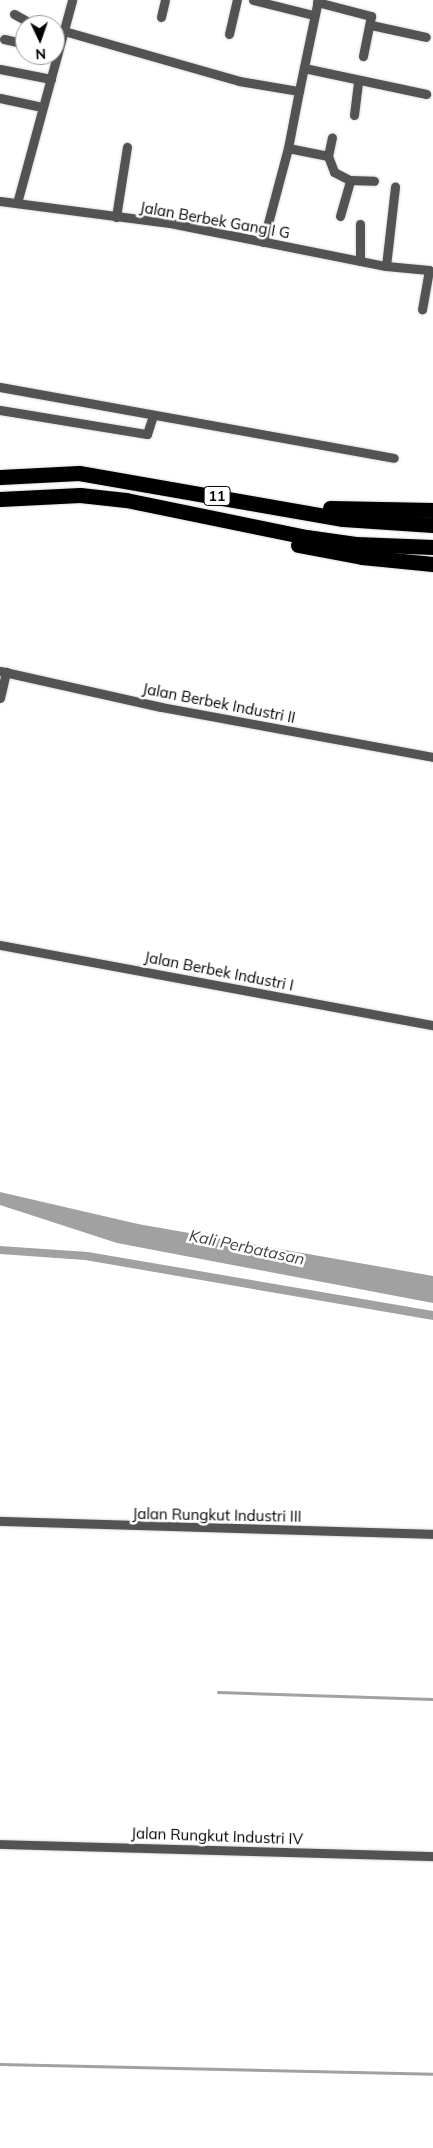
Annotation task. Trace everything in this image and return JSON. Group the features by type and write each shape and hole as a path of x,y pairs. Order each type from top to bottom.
{"highway":[{"name":"11","path":"0,477 79,473 148,482 343,519 433,525"},
{"path":"148,482 207,487 333,508 433,510"},
{"name":"11","path":"6,498 80,495 126,500 306,537 365,544 433,547"},
{"path":"126,500 238,532 298,545 362,557 433,564"}],"street":[{"path":"65,20 72,0"},
{"path":"161,18 165,0"},
{"path":"229,34 237,0"},
{"path":"253,0 313,15"},
{"path":"263,242 288,148 313,15 318,1 370,14 371,25 363,56"},
{"path":"371,25 426,37"},
{"path":"65,36 239,80 299,91"},
{"path":"4,39 15,42"},
{"path":"17,203 53,65"},
{"path":"304,68 358,82 426,94"},
{"path":"0,69 50,79"},
{"path":"354,115 358,82"},
{"path":"0,98 42,107"},
{"path":"332,137 328,156 334,172 350,180 374,182"},
{"path":"116,217 127,147"},
{"path":"288,148 328,156"},
{"path":"340,216 350,180"},
{"path":"386,266 392,227 395,187"},
{"name":"Jalan Berbek Gang I G","path":"0,201 116,217 263,242 386,266 429,270 422,309"},
{"path":"360,224 360,261"},
{"path":"0,387 394,458"},
{"path":"0,410 147,434 153,416"},
{"path":"0,698 3,672"},
{"name":"Jalan Berbek Industri II","path":"3,672 160,707 433,757"},
{"name":"Jalan Berbek Industri I","path":"0,945 433,1025"},
{"name":"Jalan Rungkut Industri III","path":"0,1521 433,1534"},
{"name":"Jalan Rungkut Industri IV","path":"0,1844 433,1856"}],"water":[{"name":"Kali Perbatasan","path":"0,1192 138,1224 433,1276 433,1303 117,1243 0,1205"},
{"name":"Kali Perbatasan","path":"0,1246 88,1252 433,1311 433,1320 85,1260 0,1254"}],"waterway":[{"path":"218,1692 433,1699"},
{"path":"0,2064 433,2074"}]}
